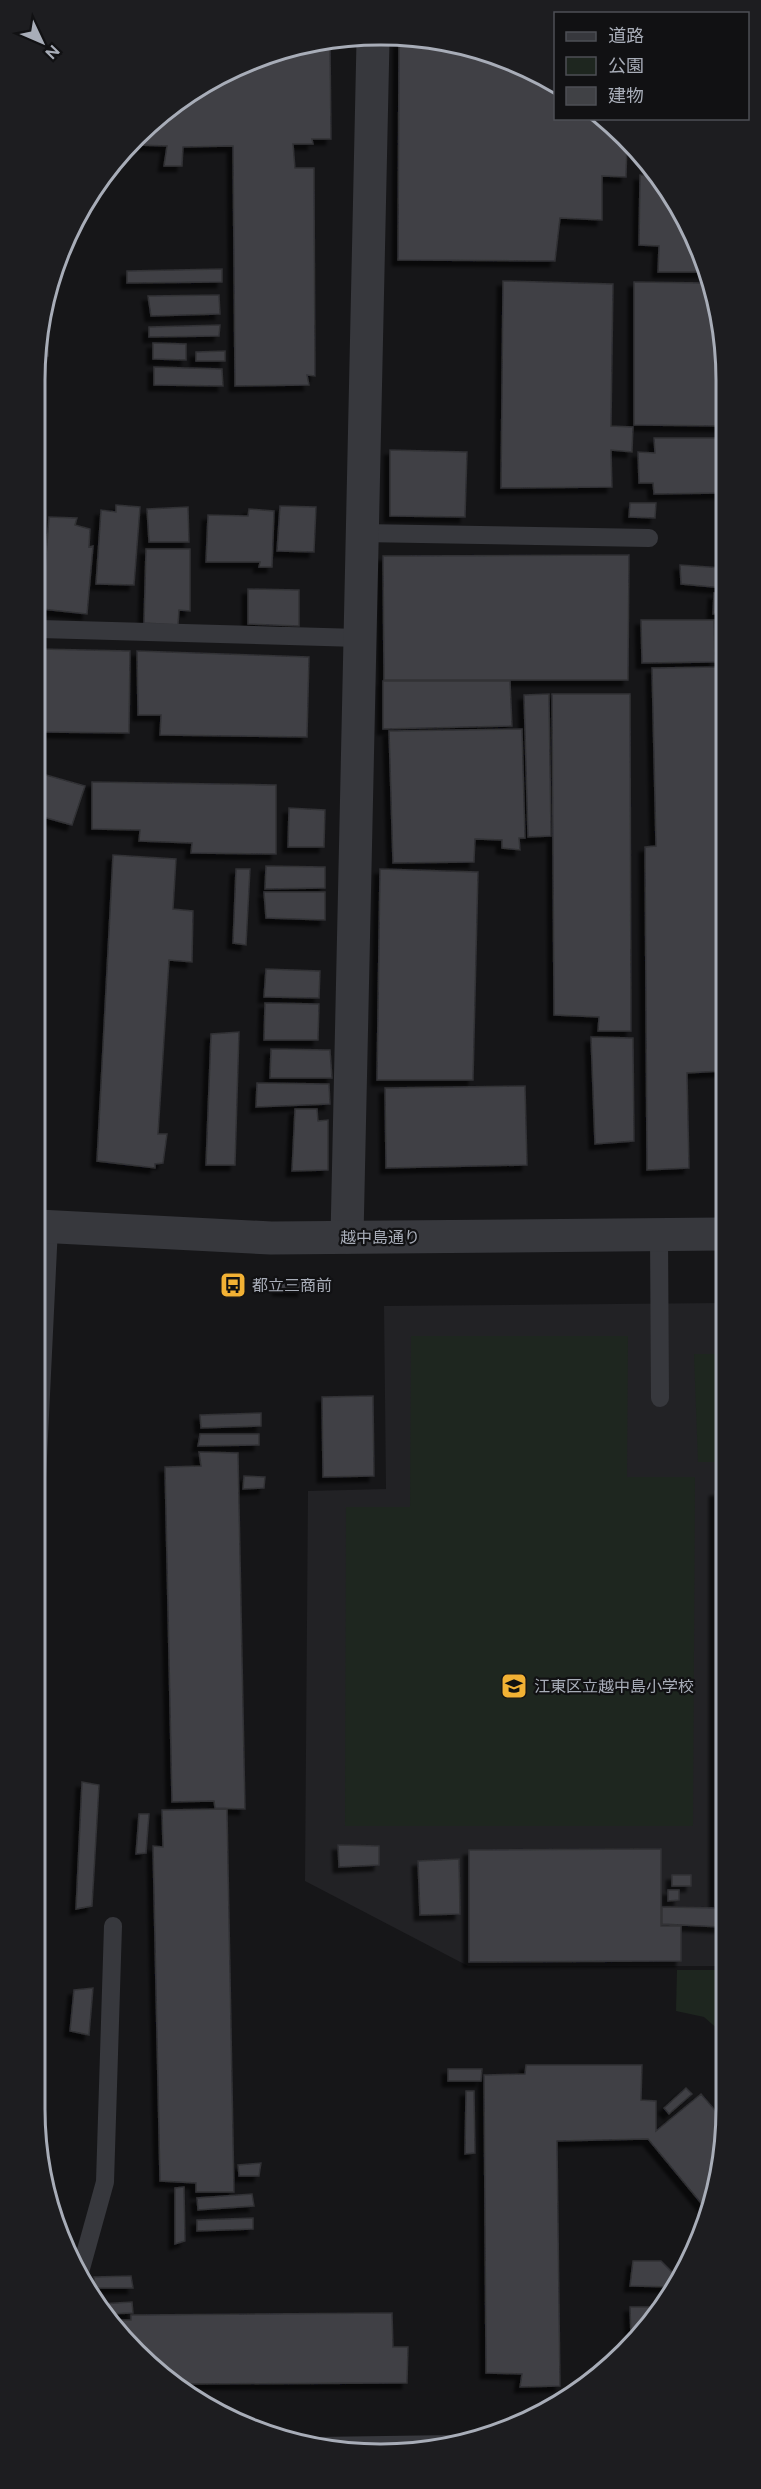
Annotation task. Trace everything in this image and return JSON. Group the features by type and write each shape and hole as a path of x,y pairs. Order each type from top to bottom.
{"street":[{"path":"347,1237 373,45"},
{"name":"越中島通り","path":"45,1227 260,1237 716,1234"}],"lane":[{"path":"361,533 649,538"},
{"path":"45,629 360,638"},
{"path":"659,1235 660,1398"},
{"path":"83,2262 105,2182 113,1926"}],"shaded area":[{"name":"江東区立越中島小学校","path":"716,1303 716,1966 468,1966 305,1881 308,1491 386,1489 384,1306"}],"green space":[{"path":"411,1336 628,1336 627,1477 695,1477 693,1826 345,1826 346,1507 410,1507"},
{"path":"694,1354 716,1354 716,1462 698,1462"},
{"path":"677,1970 716,1970 716,2028 704,2017 676,2011"}],"building":[{"path":"399,46 446,51 467,56 529,80 554,94 554,120 592,120 627,152 626,177 602,176 602,220 560,218 555,261 398,260"},
{"path":"330,49 331,139 312,139 313,144 293,144 295,168 314,168 315,376 307,375 309,385 235,386 233,146 183,147 182,166 164,166 167,146 141,145 176,114 232,80 294,56"},
{"path":"640,175 647,176 671,213 698,272 658,272 659,246 639,245"},
{"path":"222,269 222,282 127,283 127,271"},
{"path":"503,281 613,284 611,426 633,427 632,452 611,450 612,487 501,488"},
{"path":"634,282 701,283 713,337 716,426 634,425"},
{"path":"219,295 220,314 151,316 148,296"},
{"path":"220,325 219,336 149,337 149,327"},
{"path":"153,343 186,344 186,360 153,359"},
{"path":"225,351 225,361 196,361 196,352"},
{"path":"154,367 222,369 223,386 154,385"},
{"path":"654,438 716,438 716,493 654,494 653,483 639,483 638,452 655,453"},
{"path":"390,450 467,452 465,517 390,516"},
{"path":"630,503 656,503 655,518 629,517"},
{"path":"116,505 140,507 134,585 96,584 101,510 116,512"},
{"path":"280,506 316,507 314,552 277,551"},
{"path":"188,507 189,542 149,542 147,509"},
{"path":"249,509 274,511 272,567 259,567 260,562 206,562 208,515 248,516"},
{"path":"49,517 77,518 75,525 90,529 89,547 93,546 87,614 45,609"},
{"path":"146,549 190,549 190,611 179,610 178,625 144,623"},
{"path":"629,555 628,680 384,680 383,556"},
{"path":"680,565 716,568 716,587 681,584"},
{"path":"248,589 299,590 299,626 248,624"},
{"path":"714,593 716,593 716,614 713,614"},
{"path":"641,620 714,620 715,662 642,663"},
{"path":"45,649 130,651 129,733 45,732"},
{"path":"137,651 309,657 307,737 160,735 161,715 138,715"},
{"path":"716,667 716,1071 687,1073 689,1168 647,1170 645,847 656,846 652,668"},
{"path":"383,681 510,681 512,726 383,729"},
{"path":"549,694 551,836 528,837 524,695"},
{"path":"552,694 630,694 631,1031 598,1031 599,1017 554,1015"},
{"path":"522,729 525,838 519,838 520,850 502,848 502,840 475,839 474,862 393,863 389,731"},
{"path":"45,775 85,786 72,825 45,818"},
{"path":"92,782 276,785 276,854 191,853 192,843 139,841 140,830 92,829"},
{"path":"289,808 325,810 324,847 288,847"},
{"path":"113,855 176,859 173,909 193,911 192,962 169,960 158,1134 167,1134 163,1163 155,1164 155,1168 97,1161"},
{"path":"266,866 325,867 325,888 265,889"},
{"path":"236,869 250,869 246,945 233,943"},
{"path":"380,869 478,872 473,1080 377,1080"},
{"path":"264,892 325,892 325,920 266,918"},
{"path":"266,969 320,971 319,998 264,997"},
{"path":"265,1003 319,1004 318,1040 264,1040"},
{"path":"239,1032 235,1165 206,1165 211,1034"},
{"path":"591,1037 633,1038 634,1141 595,1144"},
{"path":"271,1049 330,1050 332,1078 270,1078"},
{"path":"257,1083 329,1084 330,1104 256,1107"},
{"path":"525,1086 527,1165 386,1168 385,1088"},
{"path":"295,1109 317,1109 318,1121 328,1120 328,1170 292,1171"},
{"path":"303,1283 303,1291 278,1290 278,1284"},
{"path":"373,1396 374,1476 323,1477 322,1397"},
{"path":"261,1413 261,1426 201,1428 200,1415"},
{"path":"200,1434 259,1434 259,1445 198,1446"},
{"path":"199,1452 238,1453 245,1809 215,1808 214,1801 172,1802 165,1467 201,1466"},
{"path":"244,1476 265,1477 264,1488 243,1489"},
{"path":"715,1491 716,1491 716,1906"},
{"path":"82,1782 99,1785 92,1906 76,1909"},
{"path":"227,1809 234,2192 196,2192 196,2183 160,2181 153,1846 163,1847 162,1810"},
{"path":"139,1814 149,1814 146,1853 136,1854"},
{"path":"338,1845 379,1846 379,1865 339,1867"},
{"path":"661,1849 661,1926 681,1926 681,1961 469,1962 469,1850"},
{"path":"459,1859 460,1914 420,1915 418,1861"},
{"path":"672,1875 691,1875 691,1886 672,1886"},
{"path":"668,1890 679,1890 679,1900 668,1901"},
{"path":"662,1907 716,1908 716,1927 662,1924"},
{"path":"93,1988 89,2035 70,2031 74,1990"},
{"path":"526,2065 642,2065 641,2100 656,2101 656,2131 701,2094 716,2111 710,2174 702,2204 648,2139 557,2141 560,2386 520,2387 522,2374 486,2373 484,2075 525,2074"},
{"path":"448,2069 482,2069 481,2081 448,2081"},
{"path":"686,2088 692,2094 669,2114 664,2108"},
{"path":"466,2091 474,2091 475,2153 465,2154"},
{"path":"261,2163 259,2176 239,2176 238,2165"},
{"path":"184,2187 185,2241 175,2244 175,2188"},
{"path":"252,2194 254,2206 198,2210 197,2198"},
{"path":"253,2218 253,2229 197,2231 197,2220"},
{"path":"633,2261 661,2261 673,2273 664,2287 630,2286"},
{"path":"131,2276 133,2288 98,2288 94,2277"},
{"path":"132,2302 133,2313 115,2314 108,2304"},
{"path":"630,2307 651,2307 647,2313 631,2332"},
{"path":"392,2313 393,2347 408,2347 407,2383 189,2384 159,2361 120,2320 131,2320 131,2315"}],"place":[{"name":"都立三商前","path":"233,1285"},
{"name":"江東区立越中島小学校","path":"514,1686"}]}
